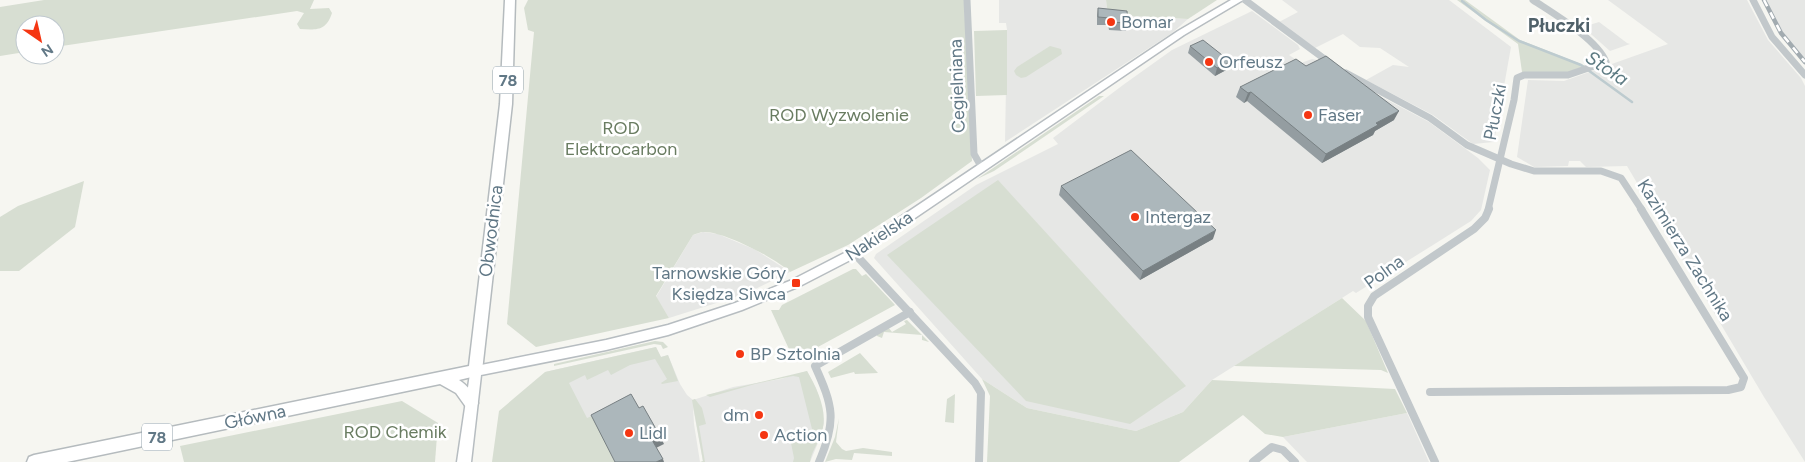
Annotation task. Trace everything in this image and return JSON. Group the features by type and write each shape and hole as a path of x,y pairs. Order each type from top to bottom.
{"main road":[{"name":"Obwodnica","path":"475,371 506,104 510,56 510,0"},
{"name":"Główna","path":"34,462 475,371"},
{"path":"442,378 461,389 471,403"}],"street":[{"name":"Cegielniana","path":"967,0 974,154 982,168"},
{"name":"Nakielska","path":"475,371 640,337 712,317 788,287 854,253 1181,33 1238,0"},
{"name":"Kazimierza Zachnika","path":"1245,0 1311,50 1344,72 1430,118 1467,145 1531,171 1601,171 1613,174 1623,180 1739,366 1744,381 1739,388 1728,390 1430,392"},
{"name":"Płuczki","path":"1501,160 1517,78 1524,75 1562,76 1587,70 1604,63 1606,58 1565,22 1533,0"},
{"path":"1752,0 1779,45 1805,75"},
{"name":"Polna","path":"1435,462 1368,317 1367,308 1374,296 1467,234 1484,220 1491,204 1501,160"},
{"path":"854,253 975,383 981,393 979,462"},
{"path":"819,462 831,435 832,412 827,393 814,366 910,312"},
{"name":"Obwodnica","path":"464,462 475,371"},
{"path":"1253,462 1272,448 1283,450 1295,462"}],"shaded area":[{"path":"999,0 1106,0 1107,8 1113,15 1188,19 1172,33 1005,142 1007,30 1006,23 999,23"},
{"path":"1282,0 1449,0 1511,47 1494,142 1473,144 1433,115 1366,80 1393,65 1409,67 1380,48 1360,47 1343,34 1315,48 1279,22 1298,12"},
{"path":"1608,0 1747,0 1768,40 1801,78 1805,86 1805,462 1764,397 1627,166 1586,167 1580,161 1569,161 1568,166 1534,167 1517,157 1528,80 1564,81 1668,44"},
{"path":"1767,0 1805,0 1805,60 1788,42 1772,15"},
{"path":"1252,11 1298,45 1300,49 1289,55 1301,63 1312,59 1317,60 1329,69 1429,122 1478,158 1490,170 1481,210 1471,221 1356,293 1353,291 1212,380 1183,412 1136,431 1027,408 982,379 874,258 876,254 976,185 1058,144 1053,138 1172,50"},
{"path":"1599,22 1630,44 1610,51 1583,27"},
{"path":"703,232 718,234 756,250 790,272 745,294 669,318 656,297 693,235"},
{"path":"656,347 661,357 668,355 680,384 687,395 693,400 733,387 781,379 807,371 816,388 823,411 824,423 810,462 703,462 693,407 700,462 589,462 545,372"},
{"path":"1407,413 1429,462 1307,462 1283,437"}],"green space":[{"path":"44,0 314,0 310,9 329,8 332,13 324,26 316,29 300,29 297,24 304,13 297,11 65,46 65,15 15,15 15,54 0,56 0,7"},
{"path":"528,0 964,0 972,161 921,198 848,245 790,272 762,253 724,236 704,232 693,235 656,296 669,318 536,347 507,324 534,32 528,30 524,8"},
{"path":"1106,0 1217,0 1188,19 1113,15 1107,8"},
{"path":"1457,0 1465,0 1520,40 1586,66 1564,74 1522,72 1518,44"},
{"path":"1007,30 1007,95 976,96 974,31"},
{"path":"1050,46 1061,49 1062,54 1026,77 1021,78 1016,75 1014,71 1017,67"},
{"path":"1099,96 1104,96 994,171 977,179"},
{"path":"998,180 1186,386 1130,424 1026,401 887,255"},
{"path":"84,181 75,227 19,271 0,271 0,217 18,206"},
{"path":"856,269 862,276 866,274 895,305 794,360 771,310 779,310 782,305"},
{"path":"1342,298 1366,321 1388,373 1381,370 1234,366"},
{"path":"907,320 922,335 884,332 882,338 877,336 877,333 888,327 892,332 906,324 904,321"},
{"path":"922,335 929,342 922,340"},
{"path":"655,341 663,342 668,347 663,349 661,345 654,344 554,366 554,364"},
{"path":"656,347 661,357 668,355 678,381 662,384 667,379 655,359 630,365 611,375 608,370 587,380 585,375 569,383 587,418 594,415 615,462 492,462 499,411 545,372"},
{"path":"860,353 878,373 855,374 854,372 831,378 828,372"},
{"path":"807,371 819,394 824,420 823,429 810,462 793,462 791,443 800,441 798,433 812,429 799,377 793,376 755,384 710,397 706,395"},
{"path":"982,379 1027,408 1136,431 1183,412 1212,380 1395,389 1407,413 1283,437 1265,434 1243,415 1179,462 987,462 990,396"},
{"path":"955,394 954,423 945,422 947,399"},
{"path":"695,399 702,408 706,424 699,426 705,462 700,462 703,461 692,400"},
{"name":"ROD Chemik","path":"402,401 438,423 435,462 184,462 180,446"},
{"path":"839,418 836,442 842,449 846,451 863,448 892,452 892,456 854,453 852,460 836,459 825,462 835,437"}],"building":[{"path":"1098,8 1127,11 1128,23 1110,22 1110,18 1098,17"},
{"path":"1203,40 1231,62 1217,68 1190,46"},
{"name":"Faser","path":"1326,56 1399,111 1326,154 1251,92 1248,93 1240,87 1296,59 1306,66"},
{"name":"Intergaz","path":"1131,150 1216,230 1143,271 1061,186"},
{"name":"Lidl","path":"631,394 639,408 643,406 660,436 652,440 663,459 656,462 615,462 591,415"}],"waterway":[{"name":"Stoła","path":"1462,1 1486,20 1519,41 1581,65 1632,102"}],"railway":[{"path":"1764,0 1781,33 1805,62"}],"place":[{"name":"Bomar","path":"1111,22"},
{"name":"Orfeusz","path":"1209,62"},
{"name":"Faser","path":"1308,115"},
{"name":"Intergaz","path":"1135,217"},
{"name":"Tarnowskie Góry Księdza Siwca","path":"796,283"},
{"name":"BP Sztolnia","path":"740,354"},
{"name":"dm","path":"759,415"},
{"name":"Lidl","path":"629,433"},
{"name":"Action","path":"764,435"}],"district":[{"name":"Płuczki","path":"1559,25"}],"park label":[{"name":"ROD Wyzwolenie","path":"839,115"},
{"name":"ROD Elektrocarbon","path":"621,138"}]}
